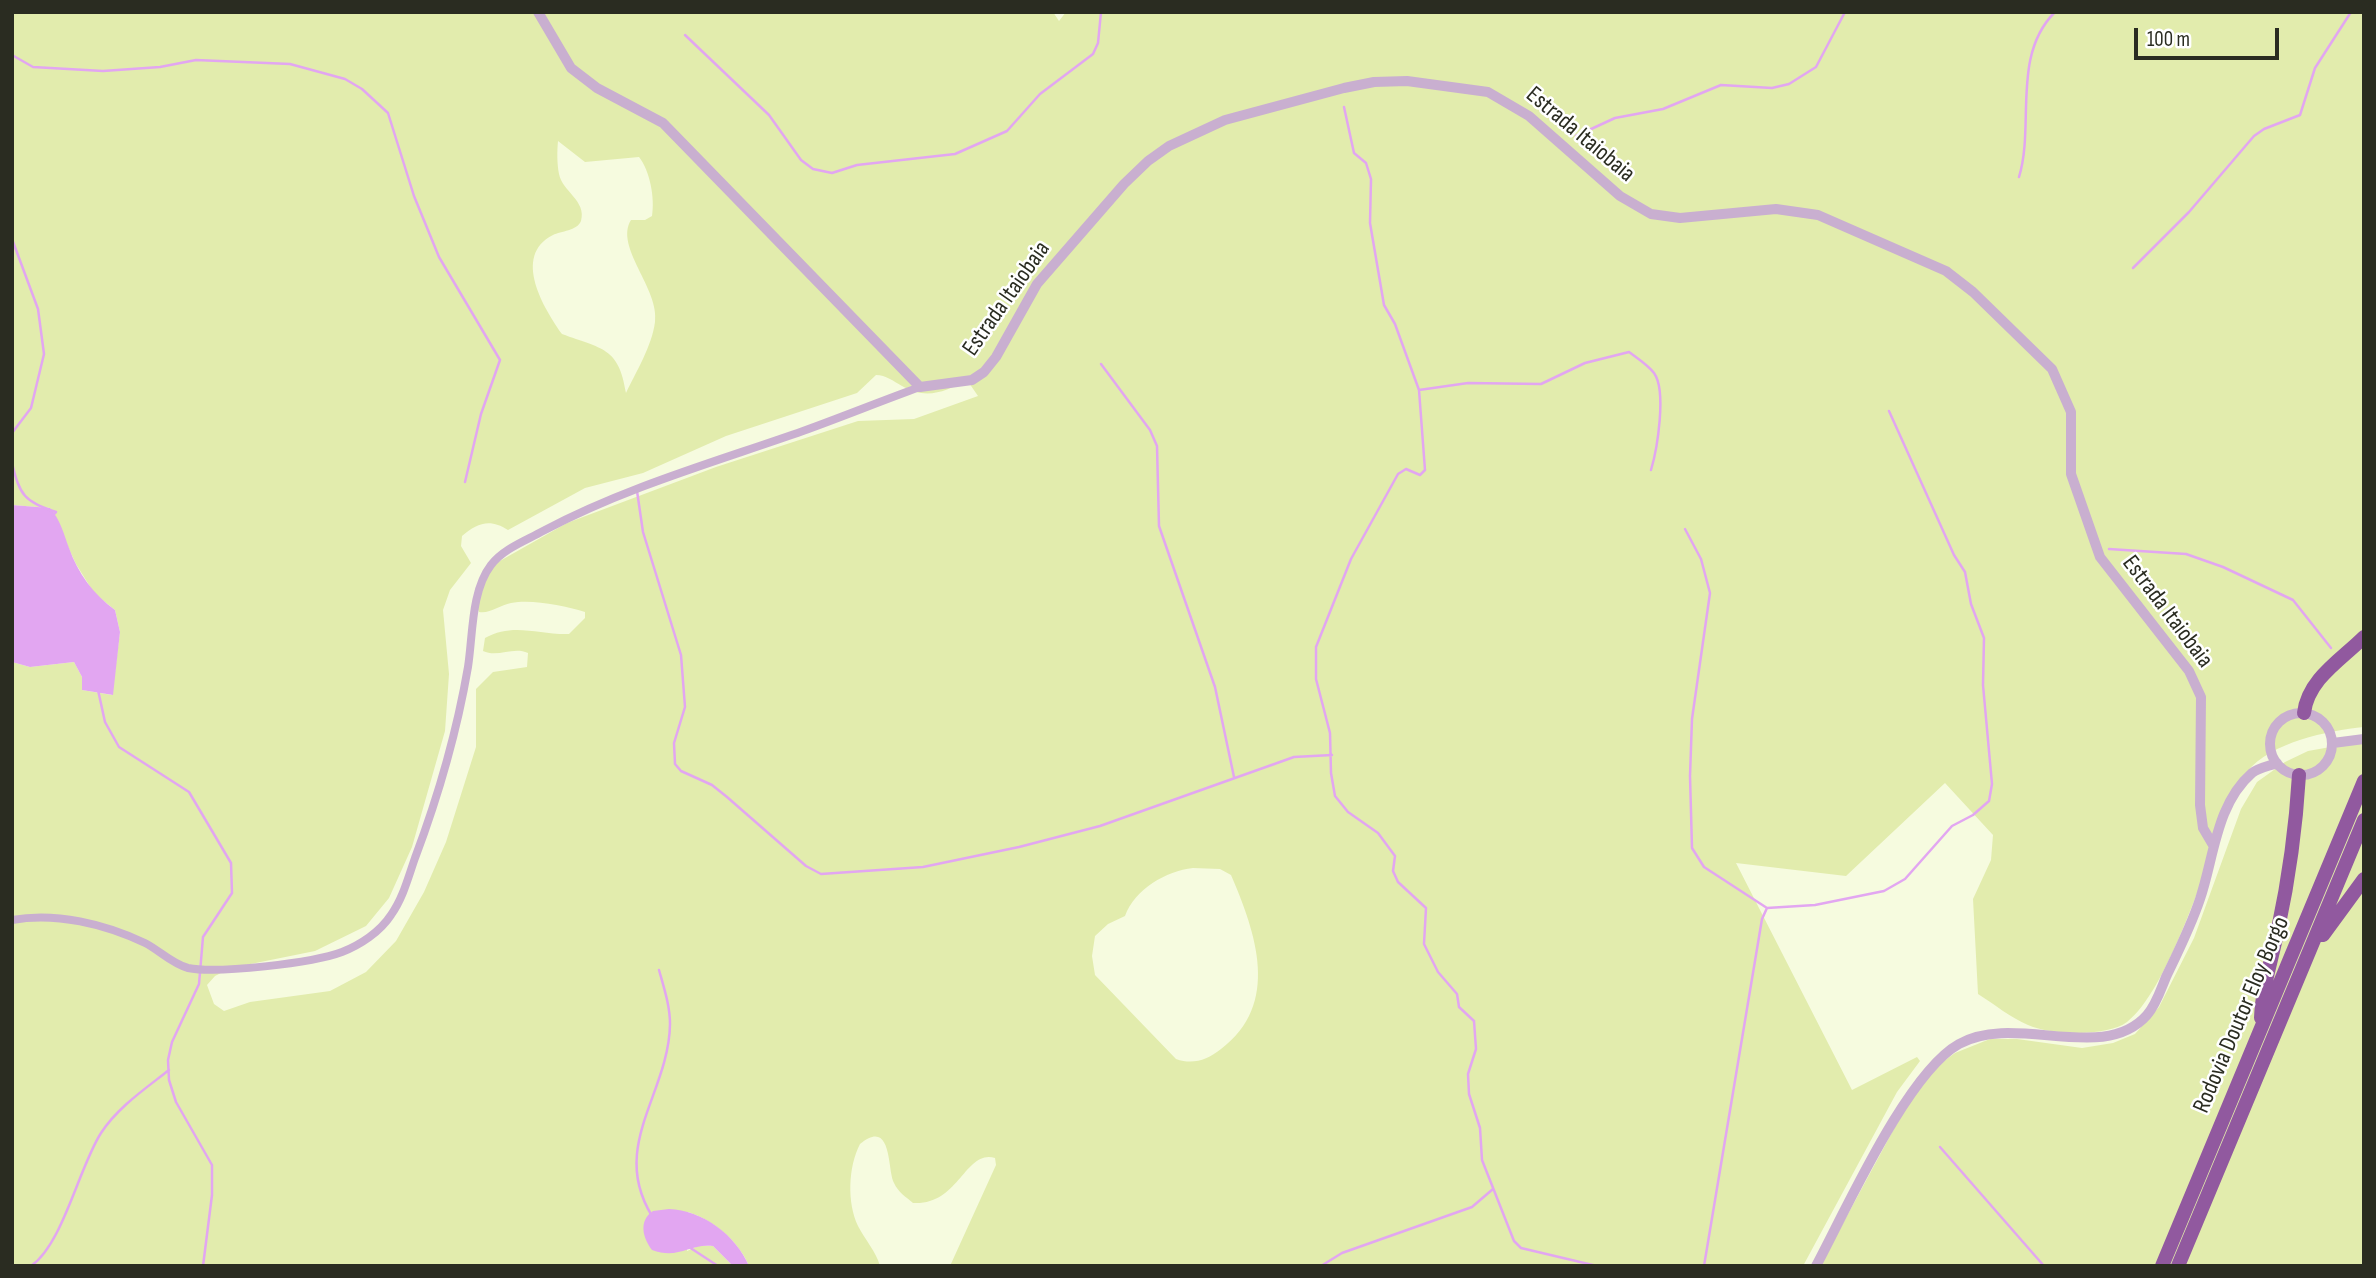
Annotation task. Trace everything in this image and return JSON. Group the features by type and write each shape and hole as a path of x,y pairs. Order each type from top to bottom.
{"highway":[{"path":"2304,713 2305,700 2318,681 2364,637"},
{"path":"2260,1031 2262,995 2285,893 2297,813 2299,775"},
{"name":"Rodovia Doutor Eloy Borgo","path":"2162,1266 2364,781"},
{"name":"Rodovia Doutor Eloy Borgo","path":"2178,1266 2364,820"},
{"path":"2279,1024 2328,926 2364,879"}],"street":[{"path":"12,920 66,919 88,923 147,944 176,963 205,970 315,959 340,953 363,941 389,919 399,904 424,833 464,690 478,596 483,577 492,562 565,519 643,485 920,387 663,123 580,77 560,54 538,12"},
{"name":"Estrada Itaiobaia","path":"920,387 972,380 984,372 996,357 1037,284 1124,184 1148,161 1187,136 1225,120 1374,82 1451,85 1488,92 1529,116 1635,207 1651,214 1680,218 1776,209 1818,215 1946,271 2037,351 2052,369 2068,398 2072,422 2071,474 2100,557 2196,685 2202,711 2200,805 2203,828 2213,845"},
{"path":"2304,713 2316,717 2326,725 2333,743 2330,756 2323,766 2312,773 2299,775 2286,771 2277,763 2270,744 2273,732 2285,717 2304,713"},
{"path":"2333,743 2364,739"},
{"path":"1816,1266 1916,1085 1950,1050 1987,1034 2090,1038 2127,1031 2141,1022 2150,1012 2191,922 2205,883 2213,845 2240,788 2253,772 2277,763"}],"green space":[{"path":"12,12 1053,12 1059,21 1066,12 2364,12 2364,727 2317,735 2285,746 2270,753 2247,772 2236,791 2182,931 2156,985 2142,1007 2127,1022 2106,1030 2078,1033 2038,1028 2015,1019 1978,994 1973,899 1991,860 1993,835 1945,783 1846,876 1736,863 1852,1090 1917,1057 1920,1061 1897,1092 1803,1266 950,1266 996,1165 995,1158 985,1157 976,1162 941,1196 928,1202 913,1203 896,1186 883,1141 878,1137 871,1137 860,1144 856,1153 850,1185 854,1217 880,1266 749,1266 732,1240 707,1220 688,1212 687,1251 698,1246 713,1246 733,1266 12,1266 12,662 30,667 74,662 82,677 82,690 112,695 120,632 115,610 94,593 76,564 50,508 12,505","holes":["558,141 585,162 639,157 649,177 653,201 652,216 645,220 631,220 627,231 632,255 651,296 655,322 647,349 626,393 619,366 613,358 598,347 562,334 535,283 534,256 541,244 553,235 576,227 581,221 581,208 559,174","876,375 919,393 943,391 967,380 978,396 914,419 858,421 716,467 567,523 491,566 476,603 479,612 487,612 511,603 529,602 558,605 585,612 585,618 569,634 516,630 495,633 485,638 483,651 528,653 527,667 493,672 476,689 476,747 446,842 424,892 396,941 366,972 330,991 250,1002 224,1011 214,1004 207,985 215,976 231,968 315,951 366,926 389,898 412,847 445,731 449,674 443,610 450,590 471,563 461,546 462,536 473,528 489,523 508,530 585,488 643,473 726,436 857,393","1220,869 1231,875 1248,920 1258,967 1257,989 1251,1011 1240,1031 1216,1053 1194,1061 1176,1059 1095,975 1092,956 1095,936 1108,924 1125,916 1136,898 1153,883 1183,870"]},
{"path":"2364,741 2364,1266 1820,1266 1910,1099 1929,1072 1955,1053 1990,1039 2017,1039 2082,1048 2113,1043 2135,1034 2159,1007 2194,938 2241,809 2257,782 2285,762 2308,751"}],"shaded area":[{"path":"12,505 50,508 82,574 93,590 115,610 120,632 113,695 82,690 82,677 74,662 30,667 12,662"},
{"path":"669,1209 694,1214 716,1226 736,1244 749,1266 733,1266 713,1246 670,1253 652,1250 644,1235 645,1220 653,1211"}],"waterway":[{"path":"685,35 769,115 801,160 813,169 832,173 857,165 955,154 1007,131 1040,94 1093,54 1098,43 1101,12"},
{"path":"1576,136 1615,118 1663,109 1721,85 1772,88 1789,84 1816,67 1845,12"},
{"path":"2019,177 2025,135 2028,70 2041,30 2055,12"},
{"path":"2133,268 2189,212 2254,136 2264,129 2300,115 2315,68 2351,12"},
{"path":"12,55 33,67 103,71 160,67 196,60 290,64 345,79 362,89 388,113 414,196 439,257 500,360 481,414 465,482"},
{"path":"1344,107 1354,153 1366,163 1371,179 1370,223 1384,305 1395,324 1419,390 1425,470 1420,475 1406,469 1398,474 1351,559 1316,647 1316,679 1330,733 1331,773 1335,796 1348,812 1378,833 1395,856 1393,871 1398,882 1426,908 1424,944 1438,972 1457,994 1459,1007 1474,1021 1476,1049 1468,1074 1469,1094 1480,1128 1482,1160 1514,1241 1521,1248 1597,1266"},
{"path":"12,239 38,309 44,354 31,408 12,433"},
{"path":"1419,390 1468,383 1541,384 1585,363 1629,352 1652,370 1658,382 1660,421 1651,470"},
{"path":"1101,364 1150,430 1157,446 1159,526 1215,687 1234,777"},
{"path":"1685,529 1701,559 1710,593 1692,719 1692,848 1704,867 1767,908 1815,905 1884,891 1905,879 1952,826 1973,815 1989,801 1992,784 1983,685 1984,638 1971,604 1965,572 1954,555 1889,411"},
{"path":"12,463 25,496 56,512 53,515"},
{"path":"637,491 643,532 681,655 685,707 674,743 675,764 681,771 712,785 806,866 821,874 923,867 1019,847 1100,826 1294,757 1332,755"},
{"path":"2109,549 2186,554 2223,567 2293,600 2331,648"},
{"path":"98,690 105,722 119,747 189,792 231,863 232,893 203,937 199,984 172,1042 168,1060 169,1080 176,1102 212,1165 212,1195 203,1266"},
{"path":"1704,1266 1762,919 1767,908"},
{"path":"652,1216 640,1191 637,1166 644,1120 661,1074 670,1024 659,970"},
{"path":"31,1266 52,1241 101,1133 141,1091 169,1070"},
{"path":"1940,1147 2044,1266"},
{"path":"1321,1266 1342,1253 1472,1207 1493,1189"},
{"path":"689,1247 718,1266"}]}
